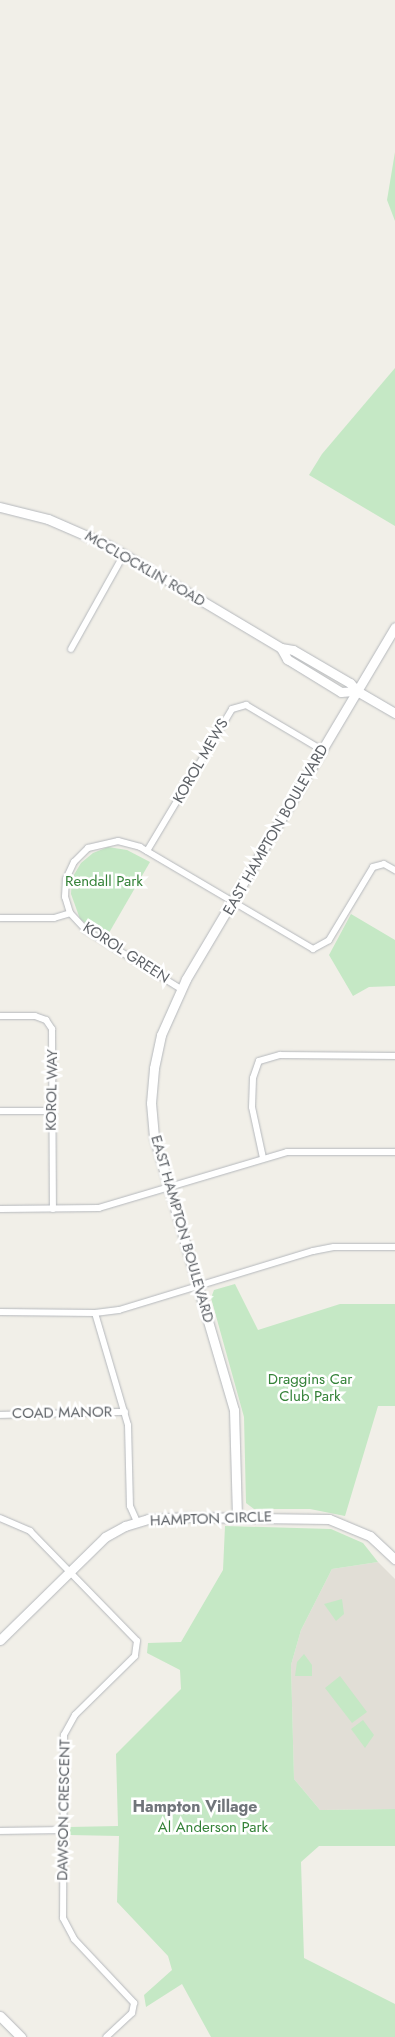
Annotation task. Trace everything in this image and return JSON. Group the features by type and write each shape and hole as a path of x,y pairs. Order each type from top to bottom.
{"street":[{"name":"MCCLOCKLIN ROAD","path":"0,507 65,525 124,554 282,648 287,658 341,692 357,691 395,713"},
{"path":"71,649 124,554"},
{"name":"EAST HAMPTON BOULEVARD","path":"237,1517 235,1415 199,1286 154,1137 151,1086 161,1035 181,989 395,627"},
{"name":"KOROL MEWS","path":"147,851 232,709 246,705 322,750"},
{"name":"KOROL GREEN","path":"181,989 86,930 70,913 65,897 66,879 80,854 107,842 128,843 147,851 313,949 329,940 373,867 384,864 395,870"},
{"path":"0,918 54,918 70,913"},
{"name":"KOROL WAY","path":"0,1016 35,1016 50,1024 53,1035 53,1209"},
{"path":"264,1158 252,1107 253,1078 259,1060 280,1055 395,1056"},
{"path":"0,1111 52,1111"},
{"path":"0,1209 99,1208 264,1158 296,1151 395,1152"},
{"path":"0,1312 96,1313 129,1308 323,1249 395,1246"},
{"path":"96,1313 125,1412 130,1448 130,1506 137,1522"},
{"name":"COAD MANOR","path":"0,1415 125,1412"},
{"name":"HAMPTON CIRCLE","path":"0,1640 68,1571 105,1537 137,1522 167,1517 314,1517 338,1521 370,1536 395,1559"},
{"path":"0,1518 30,1531 68,1571"},
{"name":"DAWSON CRESCENT","path":"68,1571 130,1631 138,1648 135,1656 66,1728 63,1746 62,1908 66,1928 134,2003 132,2013 106,2037"},
{"path":"0,1831 62,1830"},
{"path":"0,2016 21,2037"}],"shaded area":[{"path":"378,1562 395,1579 395,1809 320,1810 294,1779 291,1665 301,1630 332,1569"}],"green space":[{"path":"395,152 395,221 387,200"},
{"path":"395,368 395,526 309,475 322,454"},
{"name":"Rendall Park","path":"108,847 127,850 150,862 106,938 80,919 71,894 72,878 81,863 93,853"},
{"path":"351,914 395,940 395,986 369,987 353,996 329,955"},
{"name":"Draggins Car Club Park","path":"235,1284 258,1330 340,1304 395,1304 395,1406 378,1406 345,1516 310,1509 254,1509 246,1503 244,1417 211,1298 214,1290"},
{"name":"Al Anderson Park","path":"225,1526 331,1529 363,1543 378,1562 332,1569 301,1630 291,1665 294,1779 320,1810 395,1809 395,1846 319,1846 301,1862 304,1958 395,2004 395,2037 211,2037 182,1984 146,2007 144,1995 172,1970 168,1956 117,1902 119,1836 70,1835 70,1827 118,1826 116,1754 181,1689 180,1670 147,1653 148,1643 181,1642 223,1570"},
{"path":"342,1599 344,1614 336,1621 324,1604"},
{"path":"304,1654 312,1665 312,1676 295,1676 297,1662"},
{"path":"340,1676 367,1712 352,1723 325,1688"},
{"path":"363,1720 374,1735 365,1748 351,1729"}],"district":[{"name":"Hampton Village","path":"195,1807"}]}
